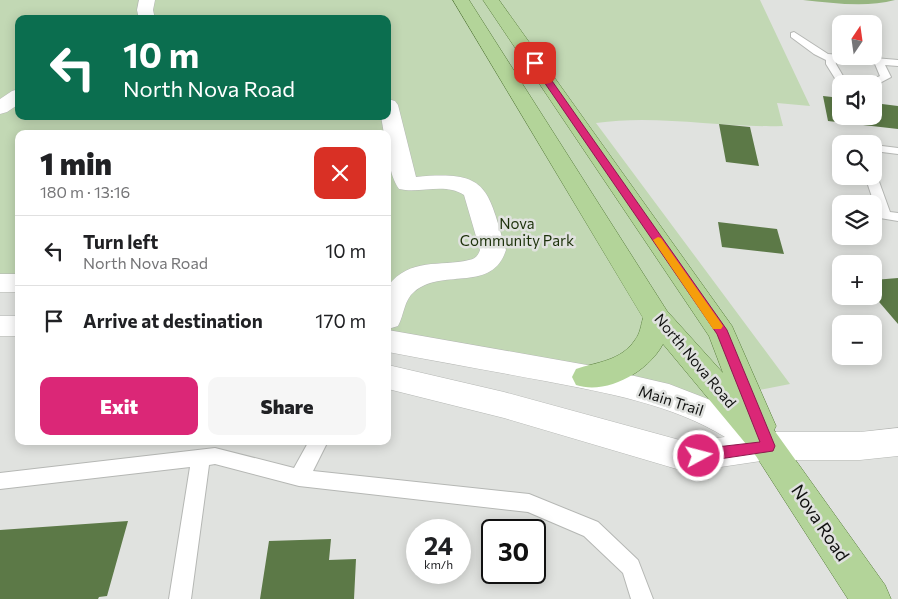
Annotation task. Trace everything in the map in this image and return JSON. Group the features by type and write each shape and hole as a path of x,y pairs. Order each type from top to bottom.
{"main road":[{"name":"North Nova Road","path":"461,0 658,318 768,446"},
{"name":"North Nova Road","path":"491,0 722,333 768,446"},
{"path":"587,377 613,372 626,366 650,341 658,318"},
{"name":"Nova Road","path":"768,446 871,599"}],"street":[{"path":"146,15 147,0"},
{"path":"0,108 15,98"},
{"path":"391,116 400,162 407,184 448,183 473,190 478,197 493,250 491,258 481,266 463,270 430,272 408,283 396,294 391,310"},
{"path":"0,283 15,283"},
{"path":"0,326 15,326"},
{"name":"Main Trail","path":"391,342 587,377 669,397 738,427 768,446"},
{"path":"391,378 504,405 687,457 768,446 860,446 898,442"}],"lane":[{"path":"794,35 817,52 830,58"},
{"path":"832,56 830,56 830,64 840,78 870,84 886,77 881,65"},
{"path":"882,61 898,63"},
{"path":"882,149 898,151"},
{"path":"875,185 886,215 898,218"},
{"path":"298,478 317,445"},
{"path":"0,481 215,456 298,478 529,503 591,528 631,567 642,599"},
{"path":"180,599 201,458"}],"green space":[{"name":"Nova Community Park","path":"0,0 760,0 810,106 777,103 783,126 642,120 596,123 790,384 688,404 587,377 391,342 391,130 15,130 15,283 0,283"}],"shaded area":[{"path":"803,0 895,0 861,4"}],"building":[{"path":"823,96 832,97 832,121 828,121"},
{"path":"882,104 898,106 898,129 863,125 882,125"},
{"path":"719,124 750,127 759,166 726,162"},
{"path":"718,222 777,229 784,254 722,247"},
{"path":"898,278 898,324 882,305 882,279"},
{"path":"128,521 107,596 99,597 98,599 0,599 0,530"},
{"path":"331,539 329,560 356,559 354,599 260,599 269,541"}],"slow traffic":[{"path":"658,240 717,326"}],"route":[{"path":"535,63 722,333 768,446 699,456"}]}
